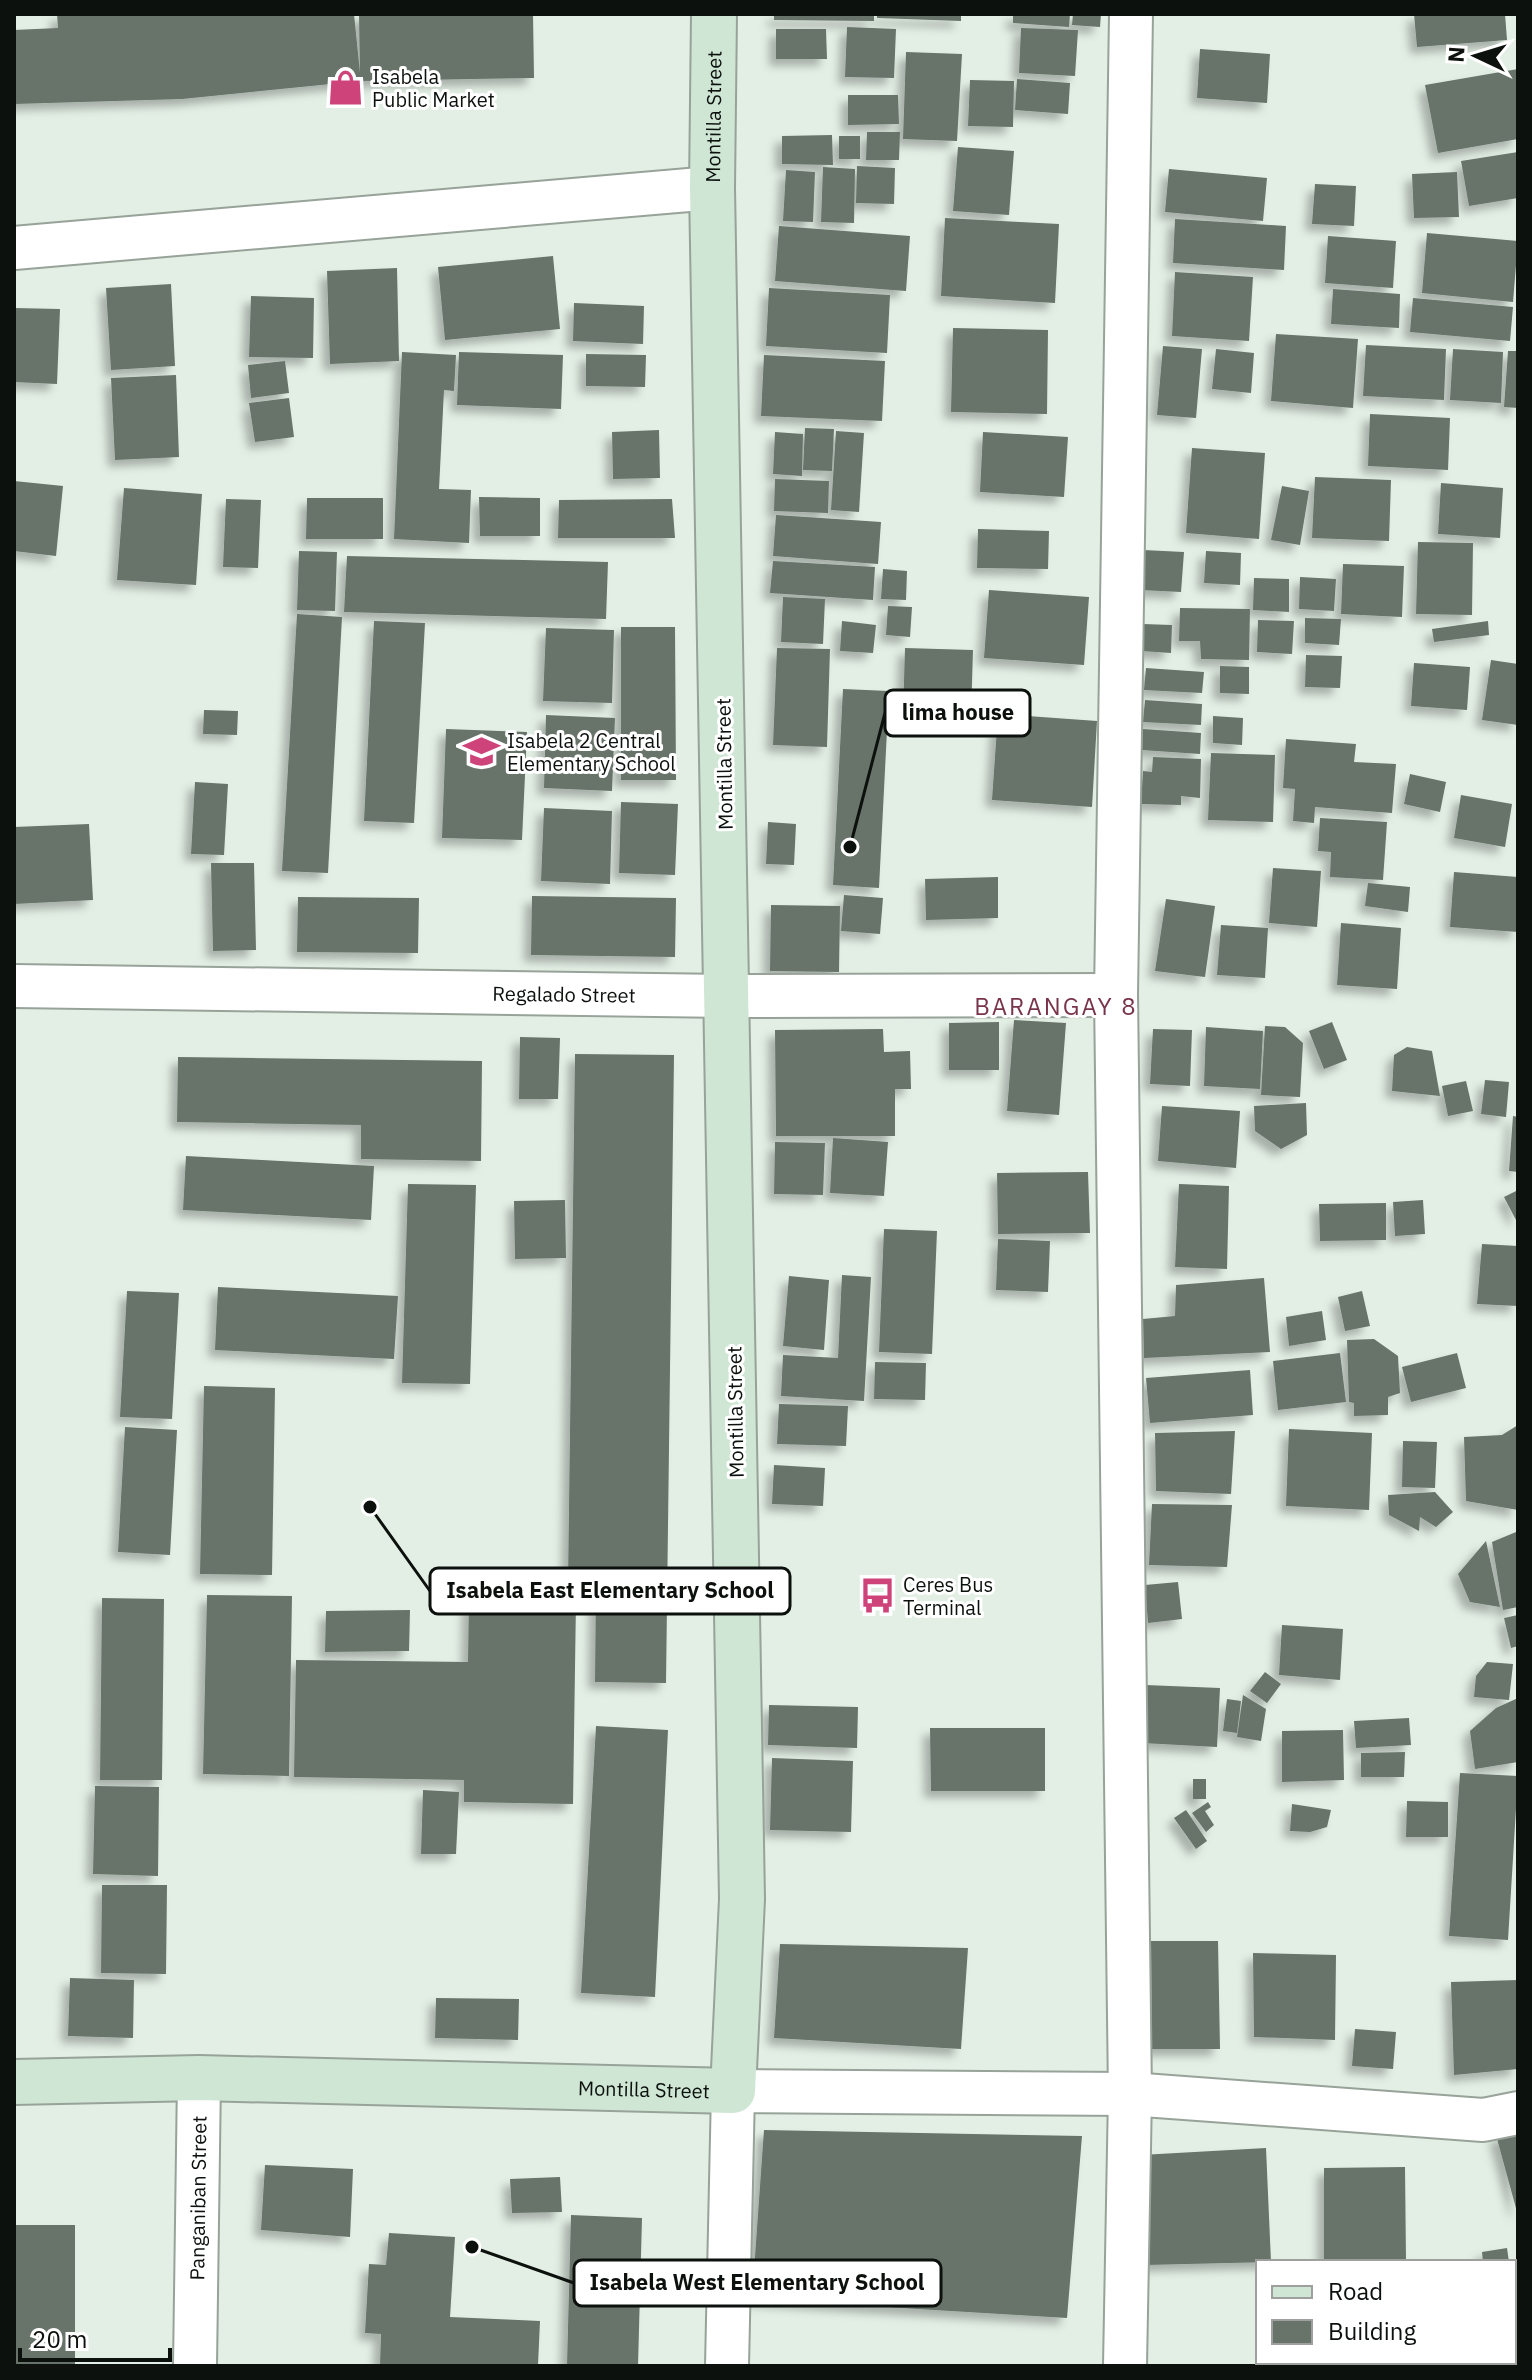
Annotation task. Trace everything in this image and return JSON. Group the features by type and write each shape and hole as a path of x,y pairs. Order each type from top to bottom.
{"main road":[{"name":"Montilla Street","path":"14,2082 199,2078 733,2091 742,1899 712,188 714,14"}],"street":[{"path":"1125,2366 1130,2094 1116,995 1131,14"},
{"path":"14,248 712,188"},
{"name":"Regalado Street","path":"14,986 728,996 1116,995"},
{"name":"Panganiban Street","path":"195,2366 199,2078"},
{"path":"727,2366 733,2091 1130,2094 1483,2120 1518,2113"}],"building":[{"path":"57,14 354,14 360,73 359,14 533,14 534,78 361,81 182,99 14,104 14,30 58,28"},
{"path":"774,14 874,14 874,21 774,20"},
{"path":"877,14 961,14 961,21 877,18"},
{"path":"1013,14 1070,14 1069,27 1013,23"},
{"path":"1073,14 1101,14 1100,27 1072,25"},
{"path":"1414,14 1505,14 1507,40 1417,47"},
{"path":"847,27 896,29 894,78 845,77"},
{"path":"1021,28 1078,30 1075,76 1019,73"},
{"path":"776,29 826,29 827,59 776,59"},
{"path":"1200,49 1270,54 1267,103 1197,98"},
{"path":"906,52 962,54 957,141 903,139"},
{"path":"1518,69 1518,139 1438,153 1425,85"},
{"path":"1017,79 1070,83 1068,114 1015,110"},
{"path":"970,80 1014,81 1013,127 968,126"},
{"path":"848,95 898,95 899,124 848,125"},
{"path":"867,132 900,132 899,160 866,160"},
{"path":"832,135 833,165 782,164 782,136"},
{"path":"839,136 860,136 860,159 839,159"},
{"path":"958,147 1014,151 1009,215 953,211"},
{"path":"1518,152 1518,198 1469,206 1461,161"},
{"path":"857,166 895,168 894,204 856,203"},
{"path":"823,167 855,169 854,223 821,222"},
{"path":"1169,169 1267,178 1263,221 1165,212"},
{"path":"786,170 815,172 813,222 783,221"},
{"path":"1457,172 1459,217 1414,218 1412,174"},
{"path":"1315,184 1356,186 1354,226 1312,224"},
{"path":"945,218 1059,224 1055,303 941,296"},
{"path":"1175,219 1286,226 1284,270 1173,263"},
{"path":"779,226 910,236 906,291 775,281"},
{"path":"1427,233 1518,241 1513,302 1422,293"},
{"path":"1328,236 1396,241 1393,288 1325,283"},
{"path":"553,256 560,329 445,340 438,267"},
{"path":"397,268 399,361 330,364 327,271"},
{"path":"1175,272 1253,277 1249,341 1172,336"},
{"path":"171,284 175,366 111,370 106,288"},
{"path":"769,288 890,295 887,353 766,346"},
{"path":"1333,289 1400,294 1399,328 1331,324"},
{"path":"251,296 314,298 313,358 249,357"},
{"path":"1413,298 1513,307 1510,341 1410,332"},
{"path":"574,303 644,306 643,344 573,341"},
{"path":"14,308 60,309 57,384 14,382"},
{"path":"953,328 1048,330 1047,414 951,412"},
{"path":"1276,334 1358,339 1353,408 1271,401"},
{"path":"1366,345 1446,349 1444,400 1363,396"},
{"path":"1163,346 1202,349 1196,418 1157,415"},
{"path":"1216,349 1254,353 1251,393 1212,389"},
{"path":"1453,349 1503,352 1501,403 1450,400"},
{"path":"1508,351 1518,351 1518,408 1504,407"},
{"path":"402,352 456,355 454,391 444,390 439,489 471,490 469,543 394,539"},
{"path":"459,352 563,355 561,409 457,405"},
{"path":"586,354 646,355 645,387 586,386"},
{"path":"764,355 885,361 882,421 761,416"},
{"path":"285,361 289,393 251,398 248,365"},
{"path":"176,375 179,457 115,460 111,378"},
{"path":"289,398 294,437 255,442 249,403"},
{"path":"1370,414 1450,418 1448,470 1368,466"},
{"path":"805,428 834,429 832,471 803,470"},
{"path":"659,430 660,478 613,479 612,432"},
{"path":"836,431 864,433 859,512 831,510"},
{"path":"775,432 803,434 802,476 773,474"},
{"path":"983,432 1068,437 1064,497 980,492"},
{"path":"1192,448 1265,453 1259,539 1186,533"},
{"path":"1315,477 1391,480 1389,541 1312,538"},
{"path":"775,479 829,481 828,513 774,511"},
{"path":"14,481 63,486 56,556 14,551"},
{"path":"1441,483 1503,488 1500,538 1438,534"},
{"path":"1282,486 1309,491 1300,545 1271,540"},
{"path":"124,488 202,494 196,585 117,580"},
{"path":"479,497 540,498 540,536 480,536"},
{"path":"307,498 383,498 383,539 306,539"},
{"path":"226,499 261,500 258,568 223,567"},
{"path":"672,499 675,538 558,538 559,500"},
{"path":"776,515 881,522 878,564 773,556"},
{"path":"978,529 1049,531 1048,569 977,568"},
{"path":"1418,542 1473,543 1472,615 1416,614"},
{"path":"1143,550 1184,552 1181,592 1141,590"},
{"path":"299,551 337,552 335,611 297,610"},
{"path":"1206,551 1241,553 1240,585 1204,583"},
{"path":"347,556 608,562 606,619 344,612"},
{"path":"773,561 875,567 873,600 770,593"},
{"path":"1343,564 1404,566 1402,617 1341,614"},
{"path":"883,569 907,571 906,600 881,599"},
{"path":"1300,577 1336,579 1334,611 1299,609"},
{"path":"1254,578 1289,579 1289,612 1253,610"},
{"path":"989,590 1089,597 1084,665 984,658"},
{"path":"783,597 825,599 823,644 781,642"},
{"path":"888,606 912,607 910,637 886,635"},
{"path":"1180,608 1250,609 1249,660 1201,659 1200,641 1179,641"},
{"path":"297,614 342,617 328,873 282,871"},
{"path":"1305,618 1341,619 1339,645 1305,643"},
{"path":"1258,620 1294,621 1292,654 1257,652"},
{"path":"374,621 425,623 414,823 364,821"},
{"path":"842,621 876,625 873,653 840,651"},
{"path":"1488,621 1489,635 1434,642 1432,629"},
{"path":"1143,624 1172,625 1171,653 1142,651"},
{"path":"621,627 675,627 676,780 621,780"},
{"path":"546,628 614,630 612,703 543,701"},
{"path":"777,648 830,649 827,747 773,745"},
{"path":"905,648 973,650 971,716 903,714"},
{"path":"1306,655 1342,656 1340,688 1305,687"},
{"path":"1491,660 1518,664 1518,725 1482,720"},
{"path":"1414,663 1470,667 1467,710 1411,706"},
{"path":"1220,666 1249,667 1249,694 1220,693"},
{"path":"1146,668 1204,672 1202,693 1144,690"},
{"path":"843,689 889,691 879,888 833,885"},
{"path":"1145,700 1202,704 1201,725 1143,722"},
{"path":"204,710 238,711 237,735 203,734"},
{"path":"998,714 1097,721 1092,807 992,800"},
{"path":"546,715 615,718 612,791 544,788"},
{"path":"1213,716 1243,718 1242,745 1213,743"},
{"path":"446,729 527,732 522,840 442,838"},
{"path":"1143,729 1201,733 1200,754 1142,750"},
{"path":"1286,739 1356,744 1354,762 1396,764 1392,813 1315,807 1314,823 1293,821 1295,789 1283,788"},
{"path":"1211,753 1275,755 1273,822 1208,820"},
{"path":"1153,757 1201,759 1200,798 1181,796 1181,805 1141,804 1143,771 1152,772"},
{"path":"1410,774 1446,782 1440,812 1404,804"},
{"path":"195,782 228,784 224,855 191,854"},
{"path":"1461,795 1512,804 1505,847 1454,838"},
{"path":"621,802 678,804 675,875 619,873"},
{"path":"544,808 612,811 610,884 541,881"},
{"path":"1320,818 1387,822 1383,880 1330,877 1331,852 1318,851"},
{"path":"768,822 796,824 794,865 766,864"},
{"path":"89,824 93,900 14,904 14,827"},
{"path":"211,863 254,863 256,950 213,951"},
{"path":"1273,868 1321,871 1317,927 1269,923"},
{"path":"1454,872 1518,877 1518,932 1450,927"},
{"path":"998,877 998,918 926,920 925,879"},
{"path":"1368,883 1410,887 1408,912 1365,906"},
{"path":"844,895 883,898 880,934 841,931"},
{"path":"532,896 676,898 675,957 531,955"},
{"path":"298,897 419,898 418,953 297,952"},
{"path":"1166,899 1215,906 1205,977 1155,971"},
{"path":"771,905 840,906 839,972 770,971"},
{"path":"1341,923 1401,928 1397,989 1337,985"},
{"path":"1221,925 1268,928 1265,978 1217,975"},
{"path":"1014,1020 1066,1023 1059,1115 1007,1111"},
{"path":"999,1022 999,1070 949,1070 949,1023"},
{"path":"1332,1022 1347,1060 1324,1069 1309,1031"},
{"path":"1265,1026 1285,1027 1303,1043 1300,1097 1261,1095"},
{"path":"1206,1027 1263,1031 1260,1089 1204,1086"},
{"path":"883,1029 884,1052 910,1051 911,1089 895,1089 895,1136 776,1136 775,1030"},
{"path":"1153,1029 1192,1030 1190,1086 1150,1084"},
{"path":"520,1037 560,1038 558,1099 519,1099"},
{"path":"1407,1047 1432,1051 1440,1096 1392,1091 1394,1055"},
{"path":"575,1054 674,1055 666,1683 595,1682 596,1584 568,1584"},
{"path":"178,1057 482,1061 481,1161 361,1159 361,1125 177,1122"},
{"path":"1485,1080 1509,1082 1506,1117 1481,1114"},
{"path":"1466,1081 1473,1111 1448,1116 1442,1086"},
{"path":"1306,1103 1307,1135 1281,1149 1255,1131 1254,1106"},
{"path":"1162,1106 1240,1111 1236,1168 1158,1161"},
{"path":"1513,1116 1518,1117 1518,1172 1509,1171"},
{"path":"833,1138 888,1142 884,1196 830,1193"},
{"path":"775,1142 825,1143 823,1195 774,1194"},
{"path":"186,1156 374,1166 371,1220 183,1210"},
{"path":"1088,1172 1090,1233 998,1234 997,1173"},
{"path":"408,1184 476,1185 470,1384 402,1383"},
{"path":"1179,1184 1229,1186 1227,1269 1175,1267"},
{"path":"1518,1190 1518,1219 1516,1220 1504,1197"},
{"path":"565,1200 566,1258 515,1259 514,1201"},
{"path":"1423,1200 1425,1234 1395,1236 1393,1202"},
{"path":"1386,1203 1386,1240 1320,1241 1319,1204"},
{"path":"884,1229 937,1231 932,1354 879,1352"},
{"path":"998,1239 1050,1241 1048,1292 996,1290"},
{"path":"1482,1244 1518,1246 1518,1306 1477,1304"},
{"path":"842,1275 871,1277 864,1401 781,1396 783,1355 838,1358"},
{"path":"789,1276 829,1280 824,1350 783,1346"},
{"path":"1264,1278 1270,1352 1144,1358 1143,1319 1175,1316 1176,1285"},
{"path":"218,1287 398,1296 394,1359 215,1350"},
{"path":"127,1291 179,1293 172,1419 120,1417"},
{"path":"1362,1291 1370,1326 1345,1331 1338,1297"},
{"path":"1322,1311 1326,1340 1289,1346 1286,1317"},
{"path":"1374,1339 1398,1356 1400,1393 1388,1397 1388,1415 1354,1416 1354,1403 1349,1402 1347,1340"},
{"path":"1340,1353 1346,1402 1278,1410 1273,1361"},
{"path":"1457,1353 1466,1388 1411,1402 1402,1367"},
{"path":"875,1362 926,1363 925,1400 874,1399"},
{"path":"1250,1370 1253,1415 1150,1423 1146,1378"},
{"path":"204,1386 275,1388 272,1575 200,1574"},
{"path":"779,1404 848,1406 846,1446 777,1444"},
{"path":"1518,1425 1518,1510 1466,1501 1464,1437 1502,1435"},
{"path":"125,1427 177,1430 170,1555 118,1552"},
{"path":"1289,1429 1372,1433 1369,1510 1286,1506"},
{"path":"1235,1431 1231,1494 1156,1491 1155,1433"},
{"path":"1403,1441 1437,1442 1435,1488 1402,1487"},
{"path":"774,1465 825,1468 823,1506 772,1504"},
{"path":"1435,1492 1453,1512 1436,1527 1420,1517 1419,1531 1389,1515 1388,1495"},
{"path":"1152,1504 1232,1505 1227,1567 1149,1565"},
{"path":"1516,1532 1518,1607 1503,1610 1492,1542"},
{"path":"1486,1541 1500,1607 1470,1602 1458,1574"},
{"path":"1178,1582 1182,1619 1148,1623 1145,1585"},
{"path":"207,1595 292,1596 289,1776 203,1774"},
{"path":"102,1598 164,1599 162,1780 100,1780"},
{"path":"469,1598 576,1600 573,1804 464,1802 464,1780 294,1777 296,1660 468,1662"},
{"path":"410,1610 409,1651 325,1652 326,1611"},
{"path":"1518,1615 1518,1646 1511,1648 1504,1618"},
{"path":"1282,1625 1343,1629 1340,1680 1279,1675"},
{"path":"1487,1662 1513,1664 1509,1700 1474,1697 1476,1676"},
{"path":"1265,1672 1281,1684 1267,1703 1250,1691"},
{"path":"1145,1685 1220,1688 1217,1747 1142,1743"},
{"path":"1243,1695 1266,1709 1261,1741 1237,1737"},
{"path":"1518,1698 1518,1762 1475,1769 1470,1731 1496,1708"},
{"path":"1227,1699 1241,1701 1237,1733 1223,1731"},
{"path":"769,1705 858,1707 857,1748 768,1745"},
{"path":"1409,1718 1411,1745 1356,1748 1354,1721"},
{"path":"596,1726 668,1730 655,1997 581,1993"},
{"path":"930,1728 1045,1728 1045,1791 931,1791"},
{"path":"1343,1730 1344,1780 1282,1782 1282,1731"},
{"path":"1405,1752 1404,1777 1361,1777 1361,1753"},
{"path":"772,1758 853,1761 851,1832 770,1830"},
{"path":"1460,1773 1518,1776 1508,1940 1449,1936"},
{"path":"1193,1779 1206,1779 1206,1799 1193,1799"},
{"path":"95,1786 159,1787 158,1876 93,1874"},
{"path":"423,1790 459,1792 456,1854 421,1854"},
{"path":"1407,1801 1448,1802 1448,1837 1406,1837"},
{"path":"1208,1802 1211,1807 1205,1811 1214,1825 1206,1832 1192,1813"},
{"path":"1292,1804 1331,1810 1327,1827 1310,1832 1290,1831"},
{"path":"1186,1810 1207,1841 1196,1849 1174,1818"},
{"path":"102,1885 167,1885 166,1974 101,1973"},
{"path":"1151,1941 1218,1941 1220,2049 1152,2049"},
{"path":"780,1944 968,1948 961,2049 774,2038"},
{"path":"1253,1953 1336,1955 1335,2040 1254,2037"},
{"path":"70,1978 134,1980 133,2038 68,2036"},
{"path":"1518,1980 1518,2069 1454,2075 1451,1982"},
{"path":"436,1998 519,1999 518,2040 435,2038"},
{"path":"1355,2029 1396,2032 1393,2069 1352,2066"},
{"path":"764,2130 1082,2136 1067,2318 752,2299"},
{"path":"1518,2132 1518,2212 1517,2212 1496,2135"},
{"path":"1266,2148 1271,2260 1145,2265 1141,2155"},
{"path":"265,2165 353,2169 350,2237 261,2230"},
{"path":"1405,2167 1406,2260 1324,2260 1324,2168"},
{"path":"560,2177 562,2212 512,2213 510,2179"},
{"path":"571,2215 642,2218 638,2366 567,2366"},
{"path":"14,2225 75,2225 75,2366 14,2366"},
{"path":"389,2233 455,2237 450,2317 540,2321 538,2365 380,2366 381,2334 365,2333 369,2264 386,2265"},
{"path":"1507,2248 1509,2260 1483,2260 1482,2252"},
{"path":"1518,2344 1518,2366 1424,2366 1516,2364"}],"place":[{"name":"Isabela Public Market","path":"346,88"},
{"name":"Isabela 2 Central Elementary School","path":"481,752"},
{"name":"lima house","path":"850,847"},
{"name":"Isabela East Elementary School","path":"370,1507"},
{"name":"Ceres Bus Terminal","path":"877,1596"},
{"name":"Isabela West Elementary School","path":"472,2247"}],"district":[{"name":"BARANGAY 8","path":"1056,1006"}]}
